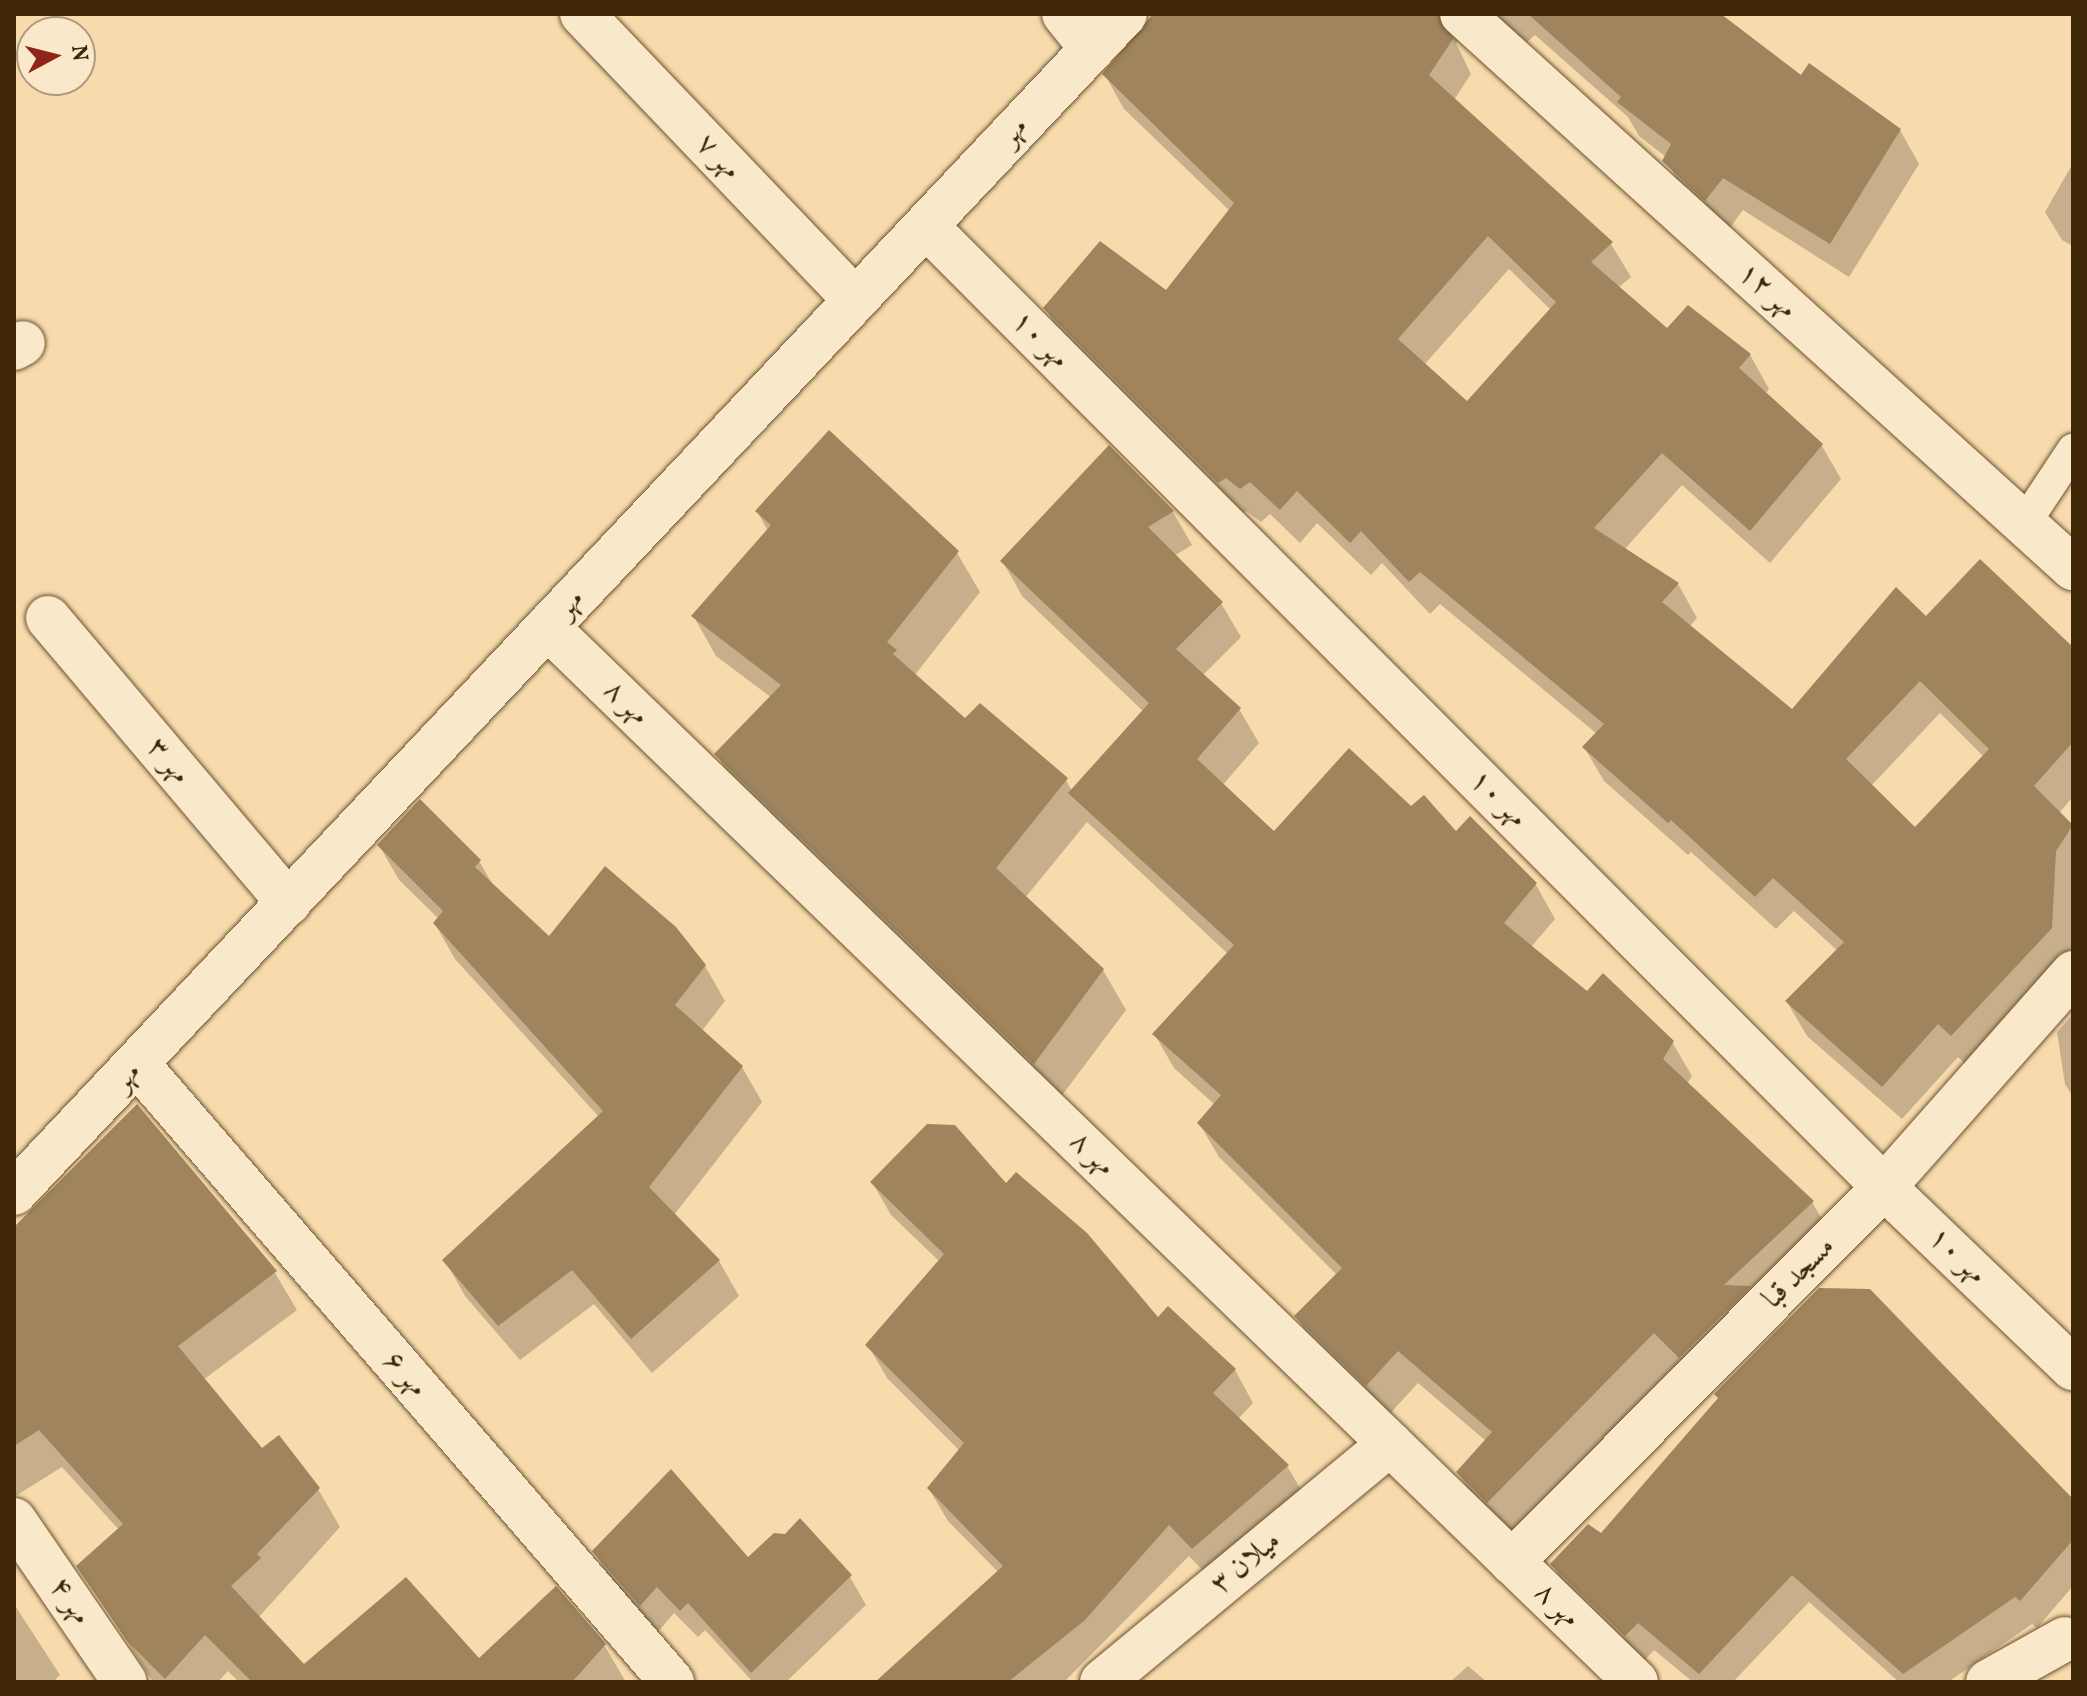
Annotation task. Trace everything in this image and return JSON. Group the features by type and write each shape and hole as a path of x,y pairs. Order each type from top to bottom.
{"street":[{"name":"مهر ۷","path":"582,14 855,300"},
{"path":"1064,14 1092,49"},
{"name":"مهر","path":"14,1193 138,1065 1125,14"},
{"name":"مهر ۱۲","path":"1462,14 2073,568"},
{"name":"مهر ۱۰","path":"926,226 1884,1187 2073,1368"},
{"name":"مهر ۳","path":"48,618 289,903"},
{"name":"مهر ۸","path":"547,627 1636,1682"},
{"name":"مسجد قبا","path":"1512,1562 1884,1187 2073,973"},
{"name":"مهر ۶","path":"138,1065 672,1682"},
{"name":"میلان ۳","path":"1102,1682 1390,1444"},
{"name":"مهر ۴","path":"14,1520 125,1682"},
{"path":"1988,1682 2065,1639"}],"lane":[{"path":"2024,524 2073,450"}],"building":[{"path":"1153,14 1438,14 1453,39 1429,75 1613,242 1591,262 1667,328 1688,305 1751,354 1739,368 1823,444 1750,531 1662,453 1594,528 1679,583 1662,602 1792,709 1896,587 1926,616 1980,559 2073,647 2073,742 2034,786 2073,825 2056,851 2052,928 1951,1036 1938,1024 1882,1087 1785,1001 1844,942 1773,878 1755,897 1671,820 1668,823 1582,747 1604,724 1420,572 1409,582 1361,531 1350,543 1297,491 1280,510 1250,482 1240,489 1226,478 1218,483 1043,308 1100,241 1166,290 1234,203 1102,74","holes":["1488,236 1556,302 1467,401 1398,339","1920,681 1989,749 1915,827 1846,759"]},
{"path":"1528,14 1721,14 1801,75 1809,63 1901,129 1830,244 1723,178 1705,201 1662,161 1671,144 1617,102 1621,97"},
{"path":"829,430 959,551 887,642 897,650 893,654 965,718 980,703 1068,778 996,868 1104,969 1034,1064 714,754 781,685 691,616 771,525 755,511"},
{"path":"1109,445 1174,511 1148,527 1223,602 1176,649 1241,708 1197,759 1274,831 1349,748 1411,806 1424,795 1456,831 1470,816 1537,883 1504,923 1587,991 1603,973 1674,1041 1663,1059 1814,1201 1724,1285 1751,1286 1679,1358 1654,1333 1487,1503 1456,1472 1492,1432 1398,1351 1366,1386 1294,1316 1342,1268 1197,1123 1221,1095 1152,1034 1234,945 1068,793 1149,703 1000,561"},
{"path":"420,799 481,860 475,867 549,936 605,866 676,927 706,965 675,1005 743,1066 649,1187 720,1260 631,1339 572,1270 498,1326 442,1260 603,1111 433,923 443,911 377,845"},
{"path":"137,1104 277,1271 178,1346 262,1448 279,1435 320,1488 257,1554 261,1558 231,1586 304,1664 406,1577 479,1658 556,1586 606,1644 572,1682 252,1682 205,1635 165,1679 128,1642 76,1566 123,1524 39,1430 14,1446 14,1227"},
{"path":"927,1124 955,1125 1006,1183 1016,1172 1087,1233 1158,1317 1168,1306 1236,1369 1213,1393 1289,1465 1192,1549 1169,1525 1085,1620 1008,1682 875,1682 1003,1566 927,1488 964,1443 865,1345 944,1254 870,1182"},
{"path":"1819,1288 1870,1289 2073,1499 2073,1540 2020,1601 2015,1597 1903,1674 1792,1575 1699,1674 1638,1623 1625,1636 1550,1564 1588,1524 1601,1533 1718,1398 1714,1394"},
{"path":"671,1469 748,1557 774,1533 785,1534 800,1518 852,1575 751,1673 688,1603 680,1611 657,1587 640,1606 592,1551"}]}
